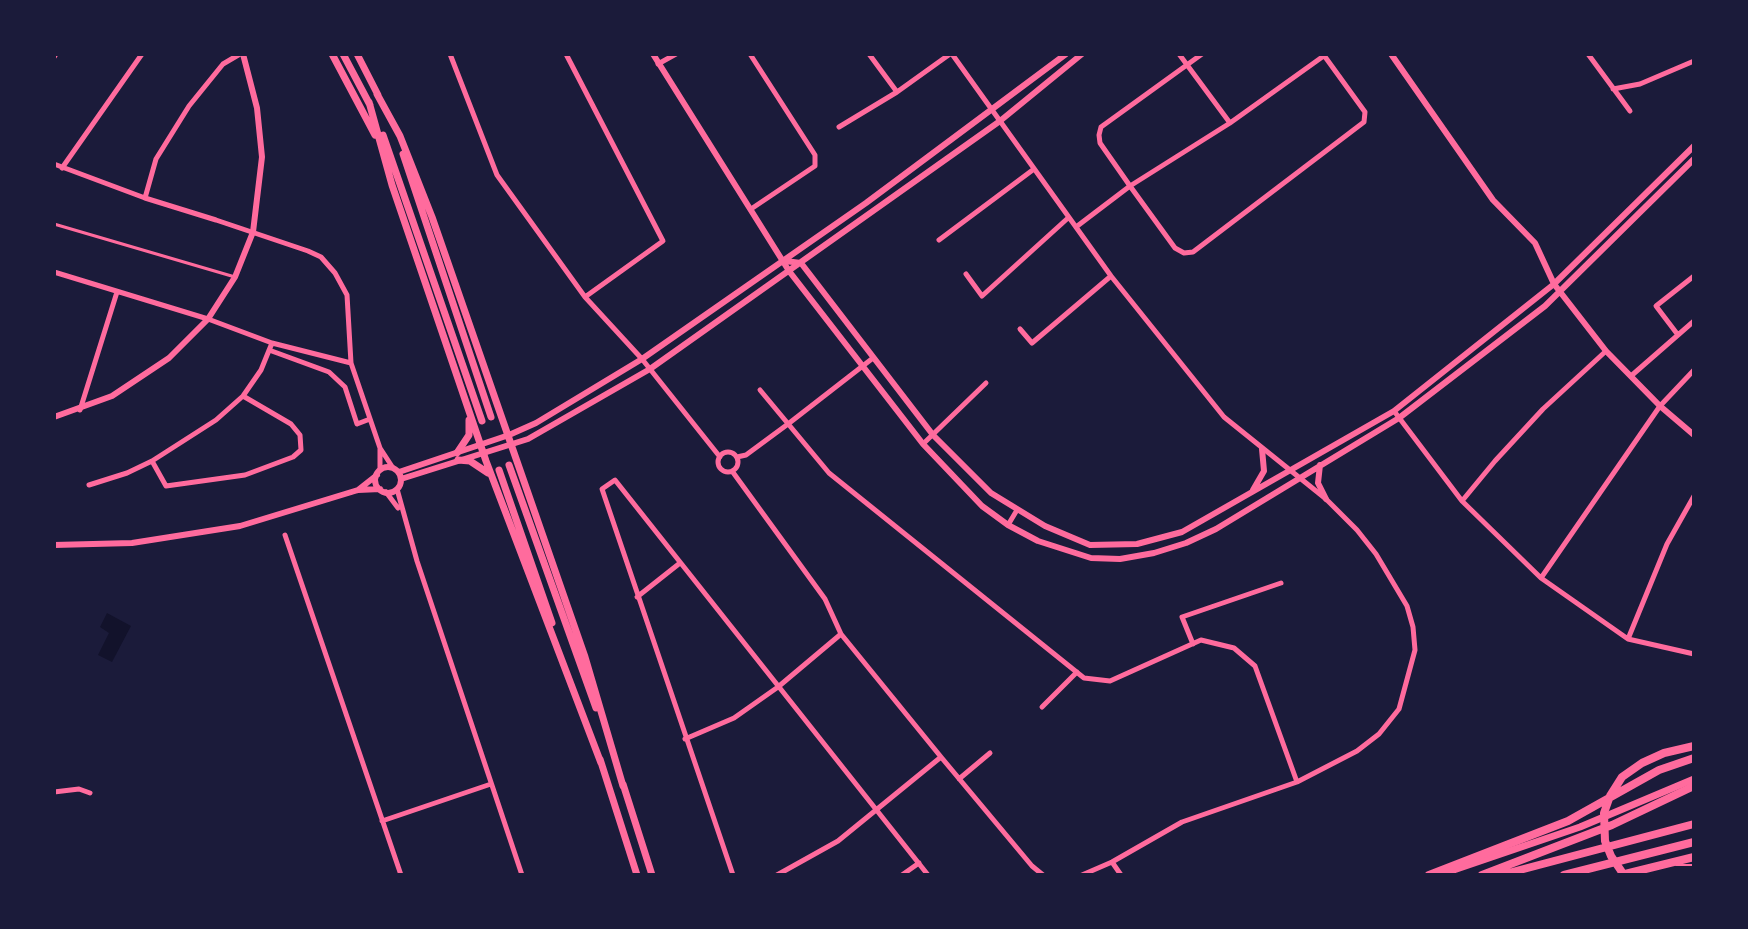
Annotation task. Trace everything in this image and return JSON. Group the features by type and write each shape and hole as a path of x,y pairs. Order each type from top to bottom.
{"highway":[{"path":"1694,746 1656,756 1634,767 1622,777 1604,813 1605,841 1623,875 1694,857"},
{"path":"1429,875 1568,821 1659,770 1694,758"},
{"path":"1482,875 1612,825 1694,786"},
{"path":"1501,875 1694,824"},
{"path":"1564,875 1694,842"}],"main road":[{"path":"332,54 383,151"},
{"path":"343,54 369,102 400,181 482,421"},
{"path":"357,54 400,136 414,170 585,657 623,786"},
{"path":"377,94 402,153 491,417"},
{"path":"369,102 392,185 482,449 601,763"},
{"path":"468,409 469,435 458,456 491,474"},
{"path":"509,465 652,875"},
{"path":"499,470 637,875"},
{"path":"1439,875 1580,827 1694,779"}],"street":[{"path":"62,168 142,54"},
{"path":"54,417 112,396 169,358 208,319 235,277 253,232 262,157 257,108 242,54 223,64 189,106 156,159 145,198"},
{"path":"450,54 495,170 585,297 642,359 720,457 721,468 732,471 825,599 841,634 959,779 1043,875"},
{"path":"566,54 663,241 585,297"},
{"path":"653,54 789,271 923,444 982,506 1008,525 1038,541 1091,558 1120,559 1186,543 1216,529 1399,418 1560,293 1694,159"},
{"path":"658,64 676,54"},
{"path":"750,54 815,155 815,166 751,209"},
{"path":"869,54 897,92"},
{"path":"839,127 951,54 1111,276 1224,417 1326,499 1366,542 1407,606 1415,650 1399,709 1379,734 1357,751 1297,782 1182,822 1112,862 1082,875"},
{"path":"482,449 546,418 642,359 785,261 1066,54"},
{"path":"358,490 386,467 398,473 482,449 512,445 572,416 650,369 801,263 1000,121 1082,54"},
{"path":"1179,54 1230,123"},
{"path":"1076,227 1130,186 1230,123 1324,54 1365,112 1364,122 1193,252 1184,253 1175,248 1130,186 1100,143 1101,127 1202,54"},
{"path":"1391,54 1493,200 1535,243 1554,284 1606,351 1692,434 1694,425"},
{"path":"1588,54 1630,111"},
{"path":"1613,89 1640,84 1694,61"},
{"path":"785,261 801,263 933,435 991,493 1045,526 1090,545 1118,546 1153,541 1182,532 1394,411 1554,284 1694,146"},
{"path":"54,164 145,198 308,251 321,257 335,273 347,295 351,363 380,448 398,473 401,512 522,875"},
{"path":"939,240 1034,169"},
{"path":"966,274 982,296 1068,218"},
{"path":"54,224 235,277"},
{"path":"54,272 208,319 329,372 345,387 357,424 370,419"},
{"path":"1020,329 1032,343 1111,276"},
{"path":"1678,335 1656,306 1694,276"},
{"path":"80,410 117,292"},
{"path":"1631,376 1694,321"},
{"path":"271,346 351,363"},
{"path":"89,485 152,461 216,420 243,396 261,370 271,346"},
{"path":"1462,501 1543,409 1606,351"},
{"path":"720,457 728,452 737,457 746,455 873,358"},
{"path":"1541,578 1660,406 1694,370"},
{"path":"923,444 986,383"},
{"path":"760,390 829,473 1084,678 1110,681 1201,640 1234,648 1255,666 1297,782"},
{"path":"152,461 166,486 245,475 293,457 301,450 300,435 291,424 243,396"},
{"path":"1394,411 1462,501 1541,578 1628,639 1694,654"},
{"path":"380,448 376,481 401,512"},
{"path":"1249,494 1264,471 1262,449"},
{"path":"732,471 737,466 737,457"},
{"path":"1321,464 1318,483 1326,499"},
{"path":"733,875 602,489 615,480 928,875"},
{"path":"54,545 132,543 240,526 358,490 397,489"},
{"path":"1628,639 1667,544 1694,496"},
{"path":"1008,525 1017,510"},
{"path":"285,535 401,875"},
{"path":"637,597 680,563"},
{"path":"1193,644 1182,617 1281,583"},
{"path":"685,739 734,718 778,687 841,634"},
{"path":"1042,707 1077,672"},
{"path":"959,779 990,753"},
{"path":"777,875 838,841 941,757"},
{"path":"382,821 491,784"},
{"path":"54,792 79,789 90,793"},
{"path":"1112,862 1121,875"},
{"path":"902,875 919,863"}],"lane":[{"path":"1659,865 1694,865"}],"shaded area":[{"path":"107,613 131,626 112,662 98,655 109,633 100,627"}]}
